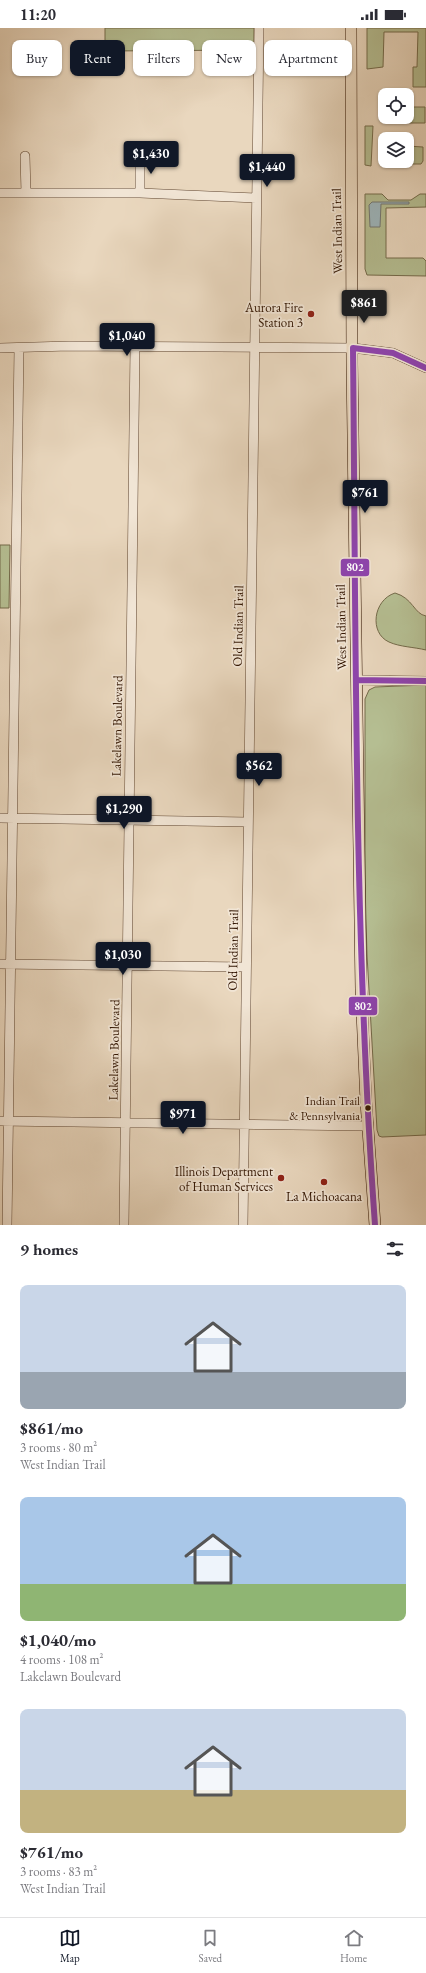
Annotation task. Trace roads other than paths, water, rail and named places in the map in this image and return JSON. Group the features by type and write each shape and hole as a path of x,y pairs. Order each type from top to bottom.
{"main road":[{"name":"West Indian Trail","path":"351,28 356,680 361,989 367,1126 376,1225"}],"street":[{"name":"Old Indian Trail","path":"243,1225 243,1126 258,28"},
{"path":"25,156 26,193"},
{"path":"140,158 140,193"},
{"path":"0,193 140,193 256,198"},
{"name":"Lakelawn Boulevard","path":"124,1225 135,347"},
{"path":"0,348 353,348 393,353 426,368"},
{"path":"7,1225 4,1121 10,964 19,348"},
{"path":"356,680 426,681"},
{"path":"0,818 248,822"},
{"path":"0,964 246,967"},
{"path":"4,1121 243,1126 367,1126"}],"water":[{"path":"372,202 409,202 409,204 381,204 380,227 370,227 369,205"}],"place":[{"name":"Aurora Fire Station 3","path":"311,314"},
{"name":"Indian Trail & Pennsylvania","path":"368,1108"},
{"name":"Illinois Department of Human Services","path":"281,1178"},
{"name":"La Michoacana","path":"324,1182"}]}
